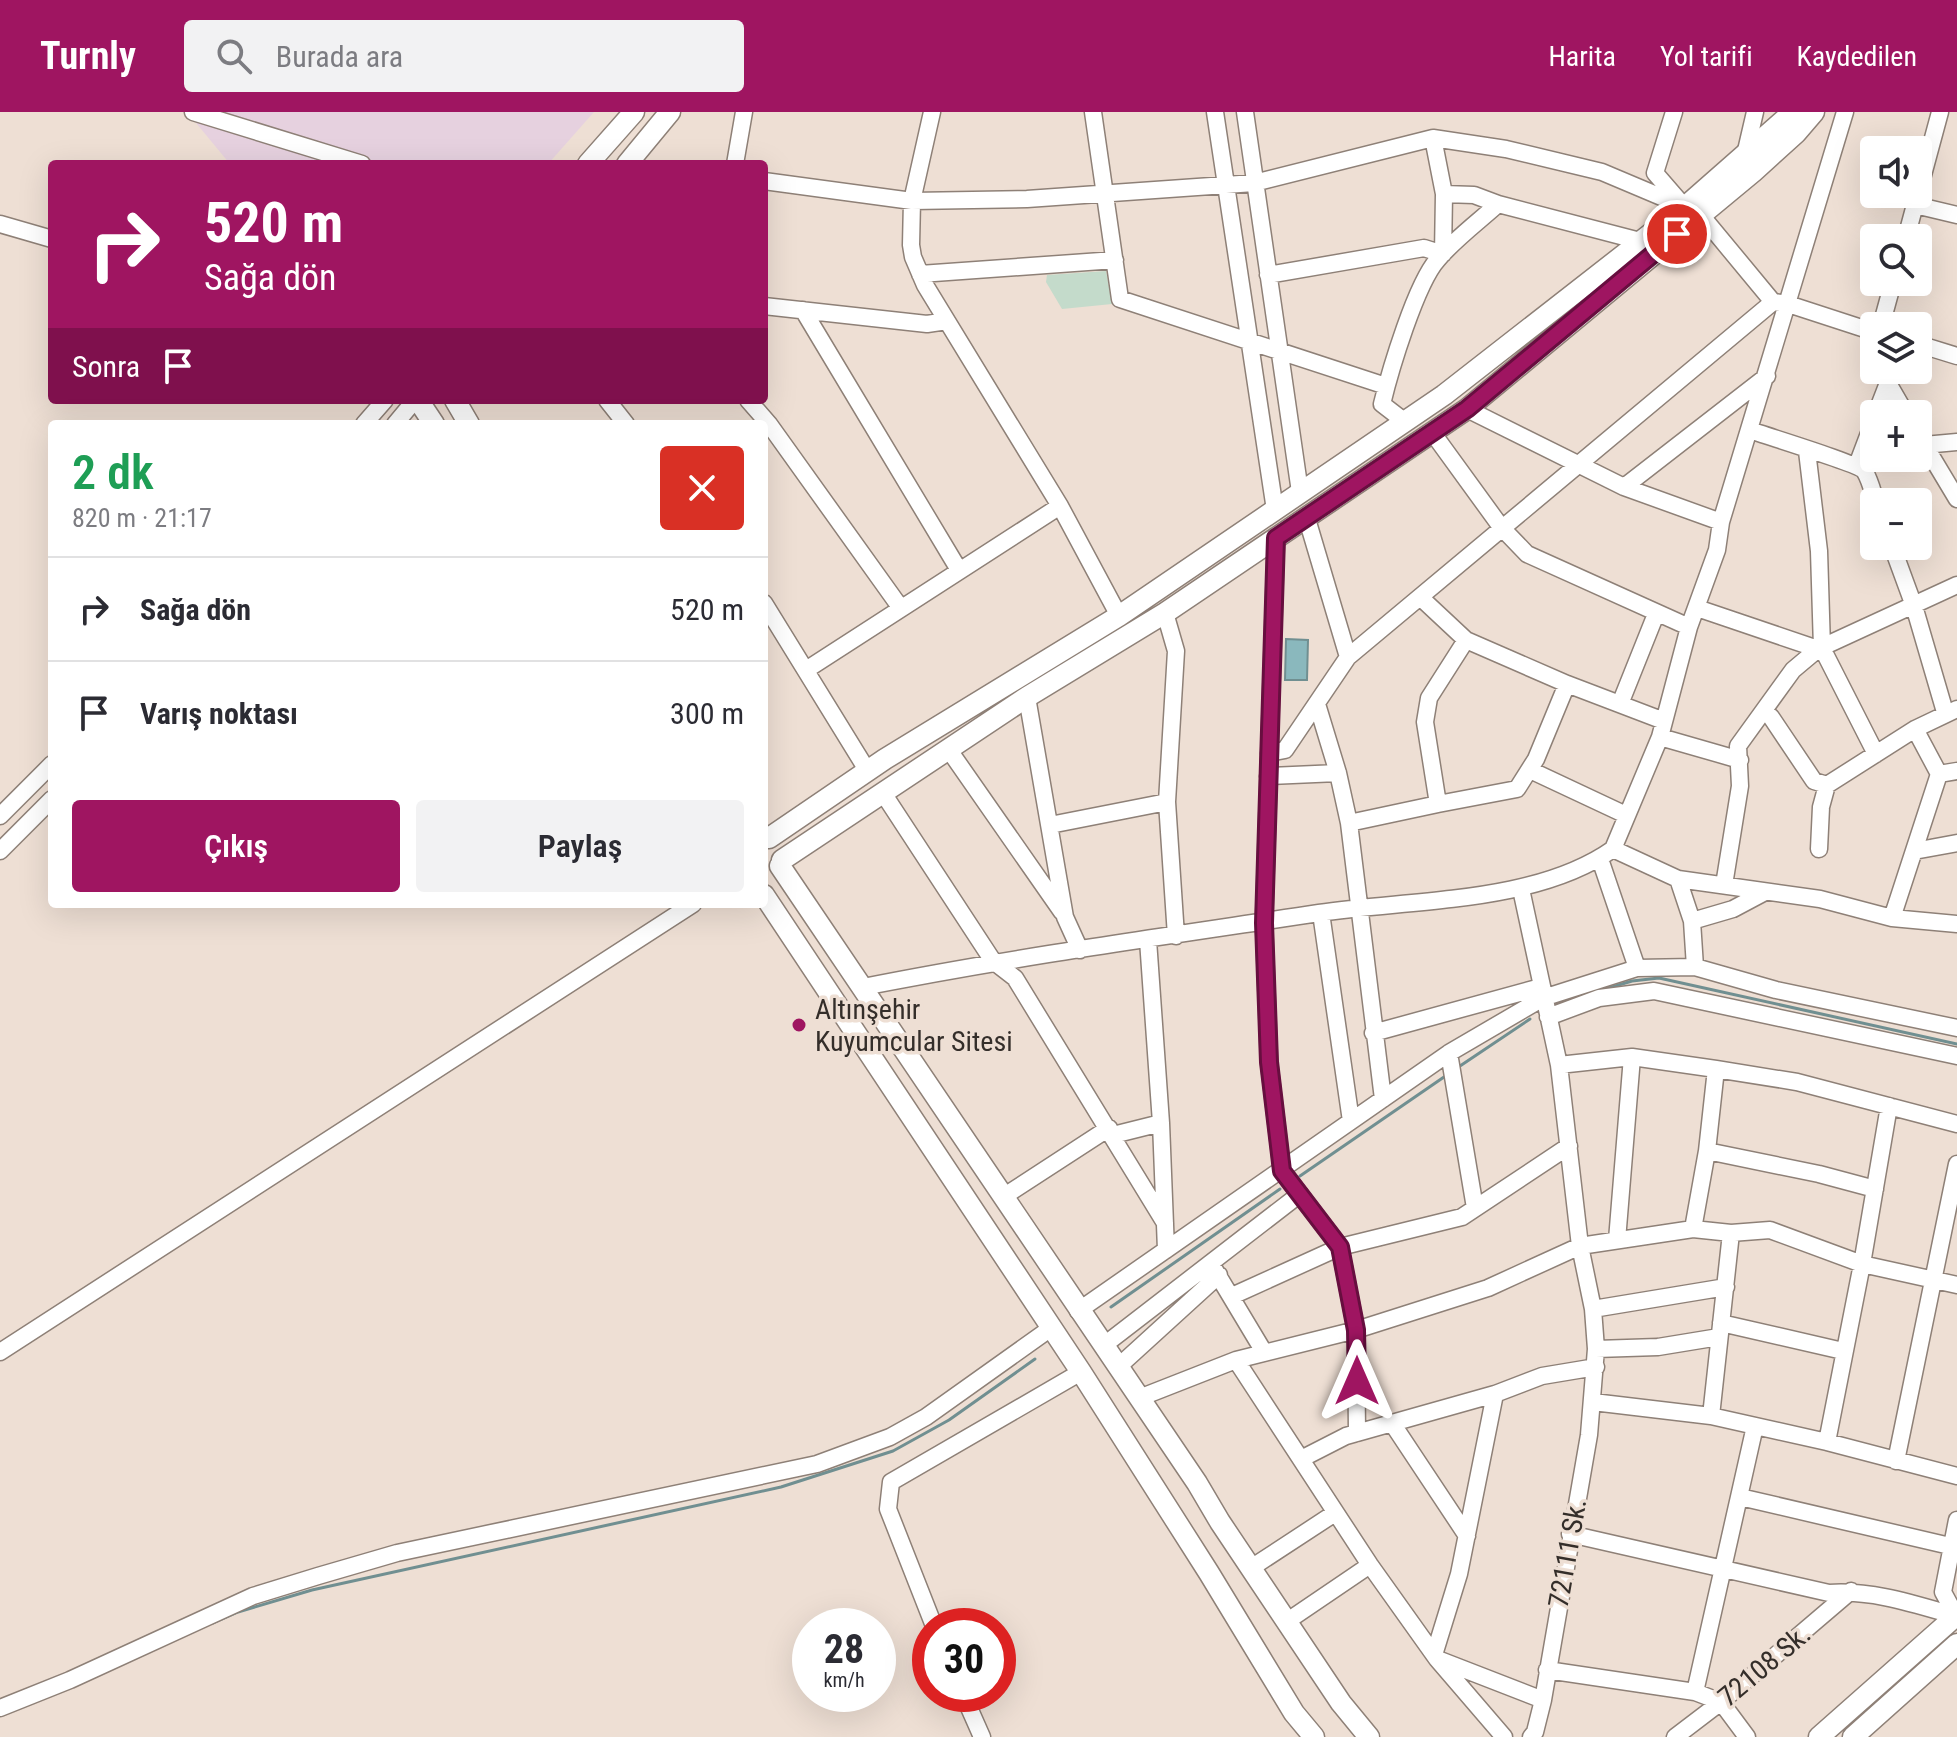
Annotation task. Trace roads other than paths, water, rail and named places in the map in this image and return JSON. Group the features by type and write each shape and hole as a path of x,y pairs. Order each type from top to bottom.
{"main road":[{"path":"592,160 634,112"},
{"path":"630,160 670,112"},
{"path":"768,833 787,826 867,770 1119,616 1444,395 1640,241 1693,211 1745,155 1793,112"},
{"path":"775,868 800,848 1027,697 1165,613 1307,519 1467,409 1693,211 1785,143 1814,112"},
{"path":"768,836 779,847 775,868"},
{"path":"795,887 790,872 800,848"},
{"path":"775,868 795,887 1286,1622 1341,1703 1369,1737"},
{"path":"768,901 1081,1372 1294,1713 1314,1737"},
{"path":"1819,1737 1956,1615"},
{"path":"1853,1737 1957,1644"}],"street":[{"path":"193,112 349,160"},
{"path":"736,160 744,112"},
{"path":"932,112 912,201 911,245 920,274 1060,506 1119,616"},
{"path":"1093,112 1120,299 1386,386"},
{"path":"1215,112 1275,510"},
{"path":"1674,112 1655,173 1780,303 1860,328"},
{"path":"1745,155 1755,112"},
{"path":"863,987 993,961 1321,913 1521,889 1606,854 1662,729 1689,627 1717,550 1721,522 1767,376 1780,303 1845,112"},
{"path":"1932,142 1940,112"},
{"path":"1251,114 1254,183 1300,492"},
{"path":"768,182 912,201 1027,199 1254,183 1433,138 1506,149 1602,172 1693,211"},
{"path":"1433,138 1444,194 1443,254"},
{"path":"1444,194 1474,195 1640,241"},
{"path":"1404,421 1382,404 1429,270 1498,204"},
{"path":"1928,208 1957,215"},
{"path":"0,224 48,238"},
{"path":"1268,275 1424,248 1443,254"},
{"path":"920,274 1115,260"},
{"path":"1269,753 1285,750 1348,657 1501,527 1780,303"},
{"path":"768,306 927,324 947,321"},
{"path":"803,310 959,570"},
{"path":"1932,348 1957,356"},
{"path":"1624,487 1767,376"},
{"path":"368,420 382,404"},
{"path":"398,420 412,404"},
{"path":"610,404 623,420"},
{"path":"1467,409 1624,487 1721,522"},
{"path":"768,428 900,607"},
{"path":"1750,430 1857,465 1865,471 1871,488"},
{"path":"1432,432 1501,527 1527,554 1689,627"},
{"path":"1932,440 1957,442"},
{"path":"1807,451 1819,551 1820,648 1876,754"},
{"path":"1857,465 1860,457"},
{"path":"1932,457 1957,499"},
{"path":"806,670 1060,506"},
{"path":"1307,519 1348,657"},
{"path":"1276,538 1264,923 1269,1062 1282,1171 1340,1247 1356,1330 1357,1433"},
{"path":"1819,849 1821,807 1827,785 1951,710 1897,560"},
{"path":"1724,885 1740,786 1738,746 1793,670 1820,648 1957,585"},
{"path":"1420,597 1466,640 1620,704 1662,729 1740,760"},
{"path":"1697,608 1820,648"},
{"path":"768,609 867,770"},
{"path":"1165,613 1176,651 1167,802 1176,936"},
{"path":"1620,704 1656,614"},
{"path":"1438,804 1425,722 1429,698 1466,640"},
{"path":"1349,823 1517,789 1530,770 1567,684"},
{"path":"1027,697 1065,917"},
{"path":"1317,704 1349,823 1383,1099"},
{"path":"1764,711 1777,725 1814,781 1827,785"},
{"path":"1892,918 1939,774 1915,729"},
{"path":"949,750 1065,917 1080,950"},
{"path":"0,816 48,768"},
{"path":"1530,770 1626,815"},
{"path":"1939,774 1957,771"},
{"path":"1268,776 1338,773"},
{"path":"883,793 993,961 1015,978 1165,1223"},
{"path":"1050,825 1167,802"},
{"path":"0,851 48,803"},
{"path":"1914,851 1957,843"},
{"path":"1606,854 1678,879 1820,899 1892,918 1957,924"},
{"path":"1606,854 1637,968"},
{"path":"1678,879 1692,921 1695,967"},
{"name":"72111 Sk.","path":"1521,889 1559,1065 1580,1246 1593,1309 1596,1349 1593,1402 1543,1700 1531,1737"},
{"path":"1692,921 1733,909 1765,892"},
{"path":"0,1352 687,908"},
{"path":"1321,913 1351,1121"},
{"path":"1148,940 1166,1250"},
{"path":"1373,1033 1637,968 1695,967 1776,990 1957,1028"},
{"path":"1548,1017 1599,998 1654,991 1957,1056"},
{"path":"1078,1311 1449,1053 1542,992"},
{"path":"1449,1053 1475,1208"},
{"path":"1617,1240 1632,1057"},
{"path":"1559,1065 1632,1057 1716,1069 1797,1082 1957,1124"},
{"path":"1693,1229 1707,1151 1716,1069"},
{"path":"1827,1442 1889,1106"},
{"path":"1003,1197 1111,1132 1161,1123"},
{"path":"1232,1296 1340,1247 1462,1217 1569,1146"},
{"path":"1707,1151 1875,1189"},
{"path":"1896,1461 1957,1164"},
{"path":"1118,1367 1215,1269 1300,1194"},
{"path":"1139,1398 1236,1360 1356,1330 1488,1288 1580,1246 1693,1229 1731,1233 1770,1230 1862,1264 1957,1285"},
{"path":"1711,1416 1731,1233"},
{"path":"1215,1269 1264,1352"},
{"path":"1103,1346 1215,1269"},
{"path":"1593,1309 1726,1287"},
{"path":"0,1708 70,1680 253,1596 305,1580 397,1553 817,1464 890,1437 926,1417 1051,1328"},
{"path":"1596,1349 1658,1347 1720,1330 1843,1351"},
{"path":"1236,1360 1370,1565 1436,1657 1504,1737"},
{"path":"1301,1459 1357,1433 1495,1394 1542,1376 1596,1367"},
{"path":"927,1608 888,1509 891,1482 1081,1372"},
{"path":"1436,1657 1459,1574 1495,1394"},
{"path":"1593,1402 1711,1416 1957,1476"},
{"path":"1392,1423 1467,1536"},
{"path":"1695,1692 1755,1426"},
{"path":"1740,1497 1950,1546"},
{"path":"1251,1568 1335,1513"},
{"path":"1956,1615 1943,1592 1957,1520"},
{"path":"1570,1534 1829,1593 1851,1591 1879,1595 1956,1615"},
{"path":"1286,1622 1370,1565"},
{"name":"72108 Sk.","path":"1675,1737 1721,1702 1851,1591"},
{"path":"1436,1657 1543,1700"},
{"path":"1547,1670 1695,1692 1721,1702 1747,1737"},
{"path":"971,1712 982,1737"}],"water":[{"path":"1286,639 1308,640 1307,680 1285,680"}],"waterway":[{"path":"1602,990 1632,981 1659,978 1957,1044"},
{"path":"1562,1002 1587,994"},
{"path":"1460,1066 1530,1019"},
{"path":"1300,1176 1444,1077"},
{"path":"1111,1307 1280,1189"},
{"path":"213,1623 238,1612 312,1590 781,1487 893,1451 949,1420 1035,1359"}],"place":[{"name":"Altınşehir Kuyumcular Sitesi","path":"799,1025"}]}
